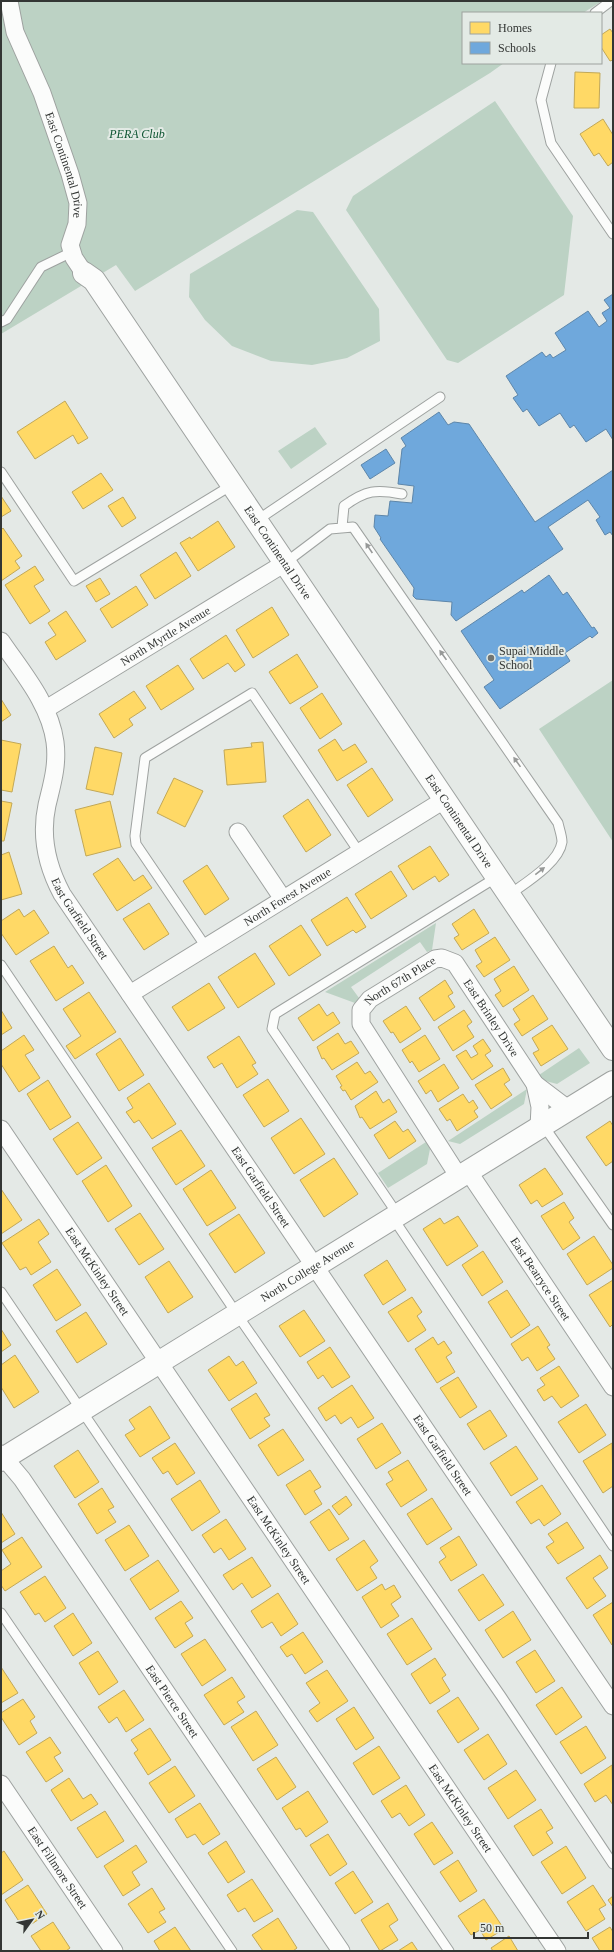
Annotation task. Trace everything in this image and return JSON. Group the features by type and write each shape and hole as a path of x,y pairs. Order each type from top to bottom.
{"street":[{"name":"East Continental Drive","path":"9,1 15,32 42,93 78,203 77,224 70,245 74,258 84,273 94,280 613,1049"},
{"name":"East Continental Drive","path":"1,17 15,32"},
{"name":"North Myrtle Avenue","path":"46,709 284,563"},
{"name":"East Garfield Street","path":"1,641 46,709 53,730 56,756 54,782 44,819 44,839 47,858 62,894 613,1706"},
{"name":"North Forest Avenue","path":"130,994 444,800"},
{"path":"238,832 283,899"},
{"name":"North 67th Place","path":"361,1010 365,1004 376,995 428,962 442,958"},
{"name":"East Brinley Drive","path":"442,958 455,963 459,968 535,1084 568,1109"},
{"name":"East Beatryce Street","path":"361,1010 361,1024 364,1031 613,1387"},
{"name":"North College Avenue","path":"2,1457 81,1410 613,1082"},
{"name":"East Brinley Drive","path":"535,1084 540,1107 541,1126"},
{"name":"East McKinley Street","path":"1,1129 556,1951"},
{"name":"East Pierce Street","path":"2,1457 22,1479 341,1951"},
{"name":"East Fillmore Street","path":"1,1784 114,1951"}],"lane":[{"path":"596,12 611,1"},
{"path":"551,64 541,100 551,143 613,234"},
{"path":"1,322 7,319 40,267 72,252"},
{"path":"256,521 440,397"},
{"path":"1,472 74,581 232,485"},
{"path":"342,527 344,506 361,494 383,490 402,494"},
{"path":"284,563 330,529 353,527 359,533 558,823 562,842 554,858 540,872 503,886 275,1014 272,1029 613,1546"},
{"path":"206,947 136,844 135,836 145,758 252,693 360,852"},
{"path":"1,965 237,1314 502,1696 613,1864"},
{"path":"541,1126 613,1225"},
{"path":"1,1292 449,1951"},
{"path":"1,1613 232,1951"}],"green space":[{"name":"PERA Club","path":"1,1 602,1 585,12 462,12 462,64 503,64 490,73 135,291 116,265 1,334"},
{"path":"495,101 573,216 564,295 458,363 447,360 346,210 353,196"},
{"path":"297,210 313,212 379,309 380,341 347,358 312,365 271,361 232,346 205,320 189,297 190,274"},
{"path":"315,427 327,444 291,469 278,451"},
{"path":"613,680 613,842 539,729"},
{"path":"436,923 432,950 427,952 420,942 351,987 359,998 355,1003 325,992"},
{"path":"579,1048 590,1063 557,1084 542,1080 539,1075"},
{"path":"527,1089 524,1104 460,1144 448,1141"},
{"path":"426,1142 430,1149 427,1164 388,1188 378,1173"}],"building: Homes":[{"path":"610,29 613,33 613,60 610,61 602,49 602,34"},
{"path":"575,72 600,73 599,108 574,108"},
{"path":"603,119 613,135 613,162 608,166 599,153 594,156 580,134"},
{"path":"65,401 88,438 78,444 73,435 35,459 17,432"},
{"path":"101,473 113,490 83,509 72,492"},
{"path":"1,496 11,511 1,517"},
{"path":"123,497 136,518 122,527 108,506"},
{"path":"218,521 235,547 198,571 180,543 190,537 191,539"},
{"path":"3,528 22,556 15,561 20,568 1,581 1,530"},
{"path":"176,552 191,576 155,599 140,575"},
{"path":"35,566 44,580 34,586 50,611 30,624 5,585"},
{"path":"100,578 110,594 96,602 86,586"},
{"path":"136,586 148,605 112,628 100,609"},
{"path":"272,607 289,635 253,658 236,630"},
{"path":"66,611 86,641 56,660 45,642 56,635 48,623"},
{"path":"226,635 245,665 235,672 228,663 203,679 190,659"},
{"path":"297,654 318,687 290,704 269,672"},
{"path":"178,665 194,689 161,710 146,686"},
{"path":"134,691 146,708 129,719 133,725 114,738 99,714"},
{"path":"322,693 342,724 320,739 300,708"},
{"path":"1,699 11,715 1,722"},
{"path":"335,739 343,751 355,744 367,762 337,781 318,750"},
{"path":"1,740 21,744 12,792 1,790"},
{"path":"263,742 266,782 227,785 224,750 252,747 251,743"},
{"path":"95,747 122,753 113,795 86,789"},
{"path":"372,768 393,800 368,817 347,785"},
{"path":"174,778 203,791 185,827 157,813"},
{"path":"308,799 331,835 306,852 283,816"},
{"path":"1,801 12,803 4,841 1,841"},
{"path":"110,801 121,847 86,856 75,810"},
{"path":"430,846 449,875 439,882 435,876 413,890 398,866"},
{"path":"9,852 22,894 1,900 1,855"},
{"path":"118,858 134,881 143,875 152,888 117,911 93,874"},
{"path":"207,865 229,899 205,915 183,881"},
{"path":"391,871 407,896 371,919 355,894"},
{"path":"347,897 366,927 356,933 353,930 327,946 311,920"},
{"path":"149,903 169,934 144,950 123,919"},
{"path":"19,909 24,917 34,910 49,933 16,955 1,933 1,921"},
{"path":"474,909 489,933 462,950 454,938 459,935 452,924"},
{"path":"301,925 321,955 289,976 269,946"},
{"path":"495,937 510,960 484,977 476,966 482,962 475,950"},
{"path":"54,946 68,968 72,965 84,983 56,1001 30,961"},
{"path":"255,953 275,984 238,1008 218,977"},
{"path":"514,966 529,990 503,1007 495,995 501,991 494,979"},
{"path":"445,980 453,993 448,996 455,1007 434,1021 419,998"},
{"path":"209,983 225,1008 188,1031 172,1007"},
{"path":"89,992 116,1032 75,1059 66,1046 81,1036 63,1009"},
{"path":"533,995 548,1019 522,1036 514,1024 520,1020 513,1009"},
{"path":"319,1004 327,1016 333,1012 340,1023 313,1041 298,1018"},
{"path":"406,1006 421,1029 400,1043 383,1021"},
{"path":"1,1010 12,1028 1,1035"},
{"path":"464,1010 472,1022 467,1026 474,1037 453,1051 438,1027"},
{"path":"552,1025 568,1049 541,1066 533,1053 539,1050 532,1038"},
{"path":"338,1033 345,1044 351,1041 359,1053 332,1070 324,1058 322,1059 317,1047"},
{"path":"24,1035 34,1050 25,1055 40,1078 19,1092 1,1064 1,1051"},
{"path":"425,1035 440,1059 419,1072 412,1061 410,1063 402,1050"},
{"path":"239,1036 256,1063 252,1065 258,1074 237,1088 222,1063 214,1068 207,1057"},
{"path":"120,1038 144,1075 119,1091 96,1054"},
{"path":"483,1039 491,1051 485,1055 493,1066 472,1080 456,1056 466,1050 471,1058 478,1054 473,1046"},
{"path":"357,1062 365,1074 370,1071 378,1082 351,1100 345,1090 343,1091 340,1087 342,1086 336,1076"},
{"path":"444,1064 459,1088 438,1102 431,1090 426,1094 418,1081"},
{"path":"503,1068 510,1080 504,1084 512,1095 491,1109 475,1085"},
{"path":"268,1079 289,1111 264,1127 243,1095"},
{"path":"48,1080 71,1117 50,1130 27,1094"},
{"path":"149,1083 176,1124 152,1139 139,1120 134,1123 126,1112 133,1108 127,1098"},
{"path":"376,1091 383,1103 389,1099 397,1112 370,1129 362,1117 360,1118 355,1106"},
{"path":"463,1094 469,1103 473,1100 478,1108 474,1111 478,1117 457,1131 450,1119 447,1121 439,1109"},
{"path":"301,1118 325,1154 294,1174 271,1138"},
{"path":"395,1121 403,1132 408,1129 416,1141 389,1159 374,1135"},
{"path":"610,1121 613,1126 613,1161 606,1166 586,1137"},
{"path":"78,1122 102,1158 77,1175 53,1139"},
{"path":"181,1130 205,1166 176,1185 152,1148"},
{"path":"334,1158 358,1194 324,1217 300,1180"},
{"path":"106,1165 132,1206 108,1222 82,1181"},
{"path":"545,1168 563,1194 542,1207 537,1200 531,1204 519,1185"},
{"path":"211,1170 236,1208 207,1226 183,1189"},
{"path":"1,1189 22,1220 1,1234"},
{"path":"564,1202 574,1218 569,1222 580,1238 563,1250 541,1216"},
{"path":"140,1213 164,1249 139,1265 115,1229"},
{"path":"239,1214 265,1253 235,1273 209,1234"},
{"path":"458,1216 478,1246 447,1266 423,1229 440,1218 444,1224"},
{"path":"39,1219 49,1234 38,1242 51,1262 31,1275 26,1267 20,1270 2,1243"},
{"path":"594,1236 613,1265 613,1268 587,1285 567,1254"},
{"path":"483,1251 503,1282 482,1296 462,1265"},
{"path":"387,1260 406,1290 383,1305 364,1275"},
{"path":"169,1261 193,1297 168,1313 145,1277"},
{"path":"57,1269 81,1305 56,1321 33,1285"},
{"path":"613,1280 613,1324 610,1327 589,1295"},
{"path":"507,1290 530,1325 511,1338 488,1302"},
{"path":"412,1297 422,1312 417,1316 426,1330 408,1342 388,1312"},
{"path":"304,1310 325,1341 300,1357 279,1326"},
{"path":"86,1312 107,1344 77,1363 56,1331"},
{"path":"538,1326 550,1345 547,1347 555,1359 537,1371 528,1357 522,1361 511,1344"},
{"path":"1,1329 11,1345 1,1352"},
{"path":"433,1337 438,1345 444,1341 452,1353 446,1357 455,1372 437,1383 415,1349"},
{"path":"330,1347 350,1377 332,1388 323,1375 318,1379 307,1362"},
{"path":"15,1355 39,1392 14,1408 1,1387 1,1365"},
{"path":"229,1356 236,1366 243,1361 257,1383 229,1401 208,1370"},
{"path":"559,1366 579,1396 561,1408 552,1396 544,1401 537,1390 545,1385 540,1378"},
{"path":"458,1377 477,1407 460,1418 440,1388"},
{"path":"352,1385 374,1418 358,1428 351,1417 341,1424 335,1415 326,1421 318,1408"},
{"path":"256,1393 270,1415 264,1418 270,1426 250,1439 231,1409"},
{"path":"586,1404 606,1435 579,1453 558,1422"},
{"path":"150,1406 170,1438 140,1457 125,1435 135,1429 129,1420"},
{"path":"490,1410 507,1436 484,1450 467,1424"},
{"path":"382,1423 401,1453 376,1469 357,1439"},
{"path":"283,1429 304,1460 278,1476 258,1445"},
{"path":"175,1443 195,1473 177,1485 168,1471 163,1474 152,1458"},
{"path":"612,1443 613,1486 603,1493 583,1461"},
{"path":"516,1446 538,1479 511,1496 490,1463"},
{"path":"78,1450 99,1482 75,1498 54,1466"},
{"path":"408,1460 427,1490 401,1507 386,1484 393,1480 388,1472"},
{"path":"310,1470 321,1487 314,1491 322,1504 305,1515 286,1485"},
{"path":"200,1480 220,1512 192,1531 171,1499"},
{"path":"542,1485 561,1514 544,1526 539,1519 531,1524 516,1502"},
{"path":"102,1488 114,1507 108,1510 116,1522 97,1534 78,1504"},
{"path":"346,1496 352,1505 339,1515 332,1506"},
{"path":"432,1498 452,1529 427,1545 407,1514"},
{"path":"329,1509 349,1539 329,1551 310,1522"},
{"path":"1,1512 15,1534 1,1543"},
{"path":"226,1519 246,1549 229,1560 221,1548 214,1553 202,1535"},
{"path":"567,1522 584,1548 558,1564 546,1547 554,1542 548,1534"},
{"path":"129,1525 149,1556 125,1571 105,1540"},
{"path":"459,1536 477,1565 451,1581 439,1562 446,1557 440,1548"},
{"path":"22,1537 42,1567 5,1591 1,1585 1,1571 11,1564 2,1550"},
{"path":"364,1540 378,1561 370,1567 377,1578 357,1591 336,1559"},
{"path":"600,1555 608,1568 593,1578 606,1596 587,1609 566,1578"},
{"path":"252,1557 271,1586 252,1598 242,1583 233,1590 223,1575"},
{"path":"158,1560 179,1591 150,1610 130,1579"},
{"path":"483,1574 504,1605 479,1621 458,1590"},
{"path":"45,1576 66,1608 45,1622 39,1613 35,1615 20,1592"},
{"path":"382,1584 385,1590 394,1585 401,1597 391,1604 399,1616 381,1628 362,1597"},
{"path":"278,1593 298,1624 281,1636 272,1622 262,1628 251,1611"},
{"path":"181,1601 193,1618 185,1623 193,1636 175,1648 155,1618"},
{"path":"613,1602 613,1644 612,1645 593,1615"},
{"path":"513,1611 531,1640 503,1658 485,1630"},
{"path":"73,1613 92,1643 73,1656 54,1626"},
{"path":"412,1618 432,1649 407,1665 387,1634"},
{"path":"303,1632 323,1662 305,1674 292,1654 287,1657 280,1647"},
{"path":"205,1639 226,1670 202,1686 181,1654"},
{"path":"535,1650 555,1681 536,1693 516,1662"},
{"path":"98,1651 118,1682 99,1695 79,1663"},
{"path":"435,1658 446,1675 442,1678 450,1691 430,1704 411,1674"},
{"path":"1,1667 18,1693 1,1703"},
{"path":"327,1670 348,1701 317,1722 309,1711 320,1703 306,1683"},
{"path":"232,1677 245,1697 237,1702 244,1712 224,1725 204,1695"},
{"path":"562,1687 582,1717 556,1735 536,1705"},
{"path":"124,1690 144,1720 126,1732 117,1717 109,1723 98,1707"},
{"path":"458,1697 479,1729 458,1743 437,1711"},
{"path":"23,1699 35,1717 30,1721 37,1733 19,1745 1,1717 1,1713"},
{"path":"354,1707 374,1738 356,1750 336,1719"},
{"path":"256,1711 278,1745 253,1761 231,1727"},
{"path":"586,1726 606,1758 581,1774 560,1742"},
{"path":"150,1728 171,1760 148,1775 134,1753 138,1750 131,1740"},
{"path":"488,1734 507,1764 484,1780 464,1750"},
{"path":"50,1737 61,1753 54,1757 63,1771 46,1782 26,1752"},
{"path":"379,1746 400,1778 373,1795 353,1763"},
{"path":"276,1757 296,1787 277,1800 257,1769"},
{"path":"612,1765 613,1805 606,1795 595,1802 584,1784"},
{"path":"175,1766 195,1796 169,1813 149,1783"},
{"path":"516,1770 536,1800 508,1819 488,1788"},
{"path":"69,1778 83,1799 91,1794 98,1804 71,1821 51,1790"},
{"path":"406,1785 425,1815 409,1826 400,1813 392,1818 381,1801"},
{"path":"308,1791 328,1822 306,1837 300,1828 296,1830 282,1808"},
{"path":"200,1803 220,1834 203,1845 195,1834 187,1838 175,1819"},
{"path":"541,1809 553,1828 546,1832 553,1843 533,1856 514,1826"},
{"path":"105,1811 124,1841 97,1858 77,1828"},
{"path":"432,1822 453,1853 434,1865 414,1834"},
{"path":"328,1834 347,1864 330,1876 310,1845"},
{"path":"226,1841 245,1872 228,1883 208,1853"},
{"path":"136,1845 147,1862 132,1872 140,1885 123,1896 104,1866"},
{"path":"566,1846 586,1878 562,1894 541,1862"},
{"path":"4,1851 23,1880 1,1895 1,1853"},
{"path":"458,1860 477,1891 460,1902 440,1872"},
{"path":"353,1871 373,1902 355,1914 335,1883"},
{"path":"252,1879 273,1911 254,1922 245,1908 238,1912 227,1895"},
{"path":"28,1885 47,1914 24,1929 5,1900"},
{"path":"593,1885 606,1905 599,1909 605,1919 586,1931 567,1902"},
{"path":"152,1888 165,1909 159,1912 166,1922 148,1933 128,1904"},
{"path":"613,1896 613,1907 608,1900"},
{"path":"484,1899 504,1929 486,1940 480,1930 471,1935 458,1916"},
{"path":"388,1903 398,1920 389,1926 398,1940 380,1951 361,1920"},
{"path":"278,1918 297,1948 293,1951 263,1951 252,1935"},
{"path":"53,1922 70,1948 66,1951 41,1951 31,1936"},
{"path":"175,1927 191,1951 160,1951 154,1941"},
{"path":"610,1927 613,1932 613,1951 600,1951 592,1938"},
{"path":"509,1936 518,1951 493,1951 491,1948"},
{"path":"412,1942 418,1951 398,1951"}],"building: Schools":[{"path":"613,294 613,440 606,429 586,442 574,425 570,428 560,413 539,426 527,409 523,412 513,398 518,395 506,376 542,352 546,357 550,354 553,358 566,350 555,333 588,311 599,327 607,321 602,313 610,308 604,300"},
{"path":"439,412 448,425 454,422 469,424 535,522 613,470 613,536 610,532 605,535 596,520 600,517 588,500 548,527 563,549 456,621 451,615 452,602 416,599 413,596 414,588 380,539 381,538 374,527 375,515 388,516 390,501 412,503 414,486 398,484 402,449 406,446 401,438"},
{"path":"386,449 395,463 370,479 361,465"},
{"path":"549,575 563,595 567,592 592,628 594,627 598,633 592,638 590,636 565,653 570,661 500,709 484,687 494,680 461,631 522,590 524,593"}],"place":[{"name":"Supai Middle School","path":"491,658"}]}
